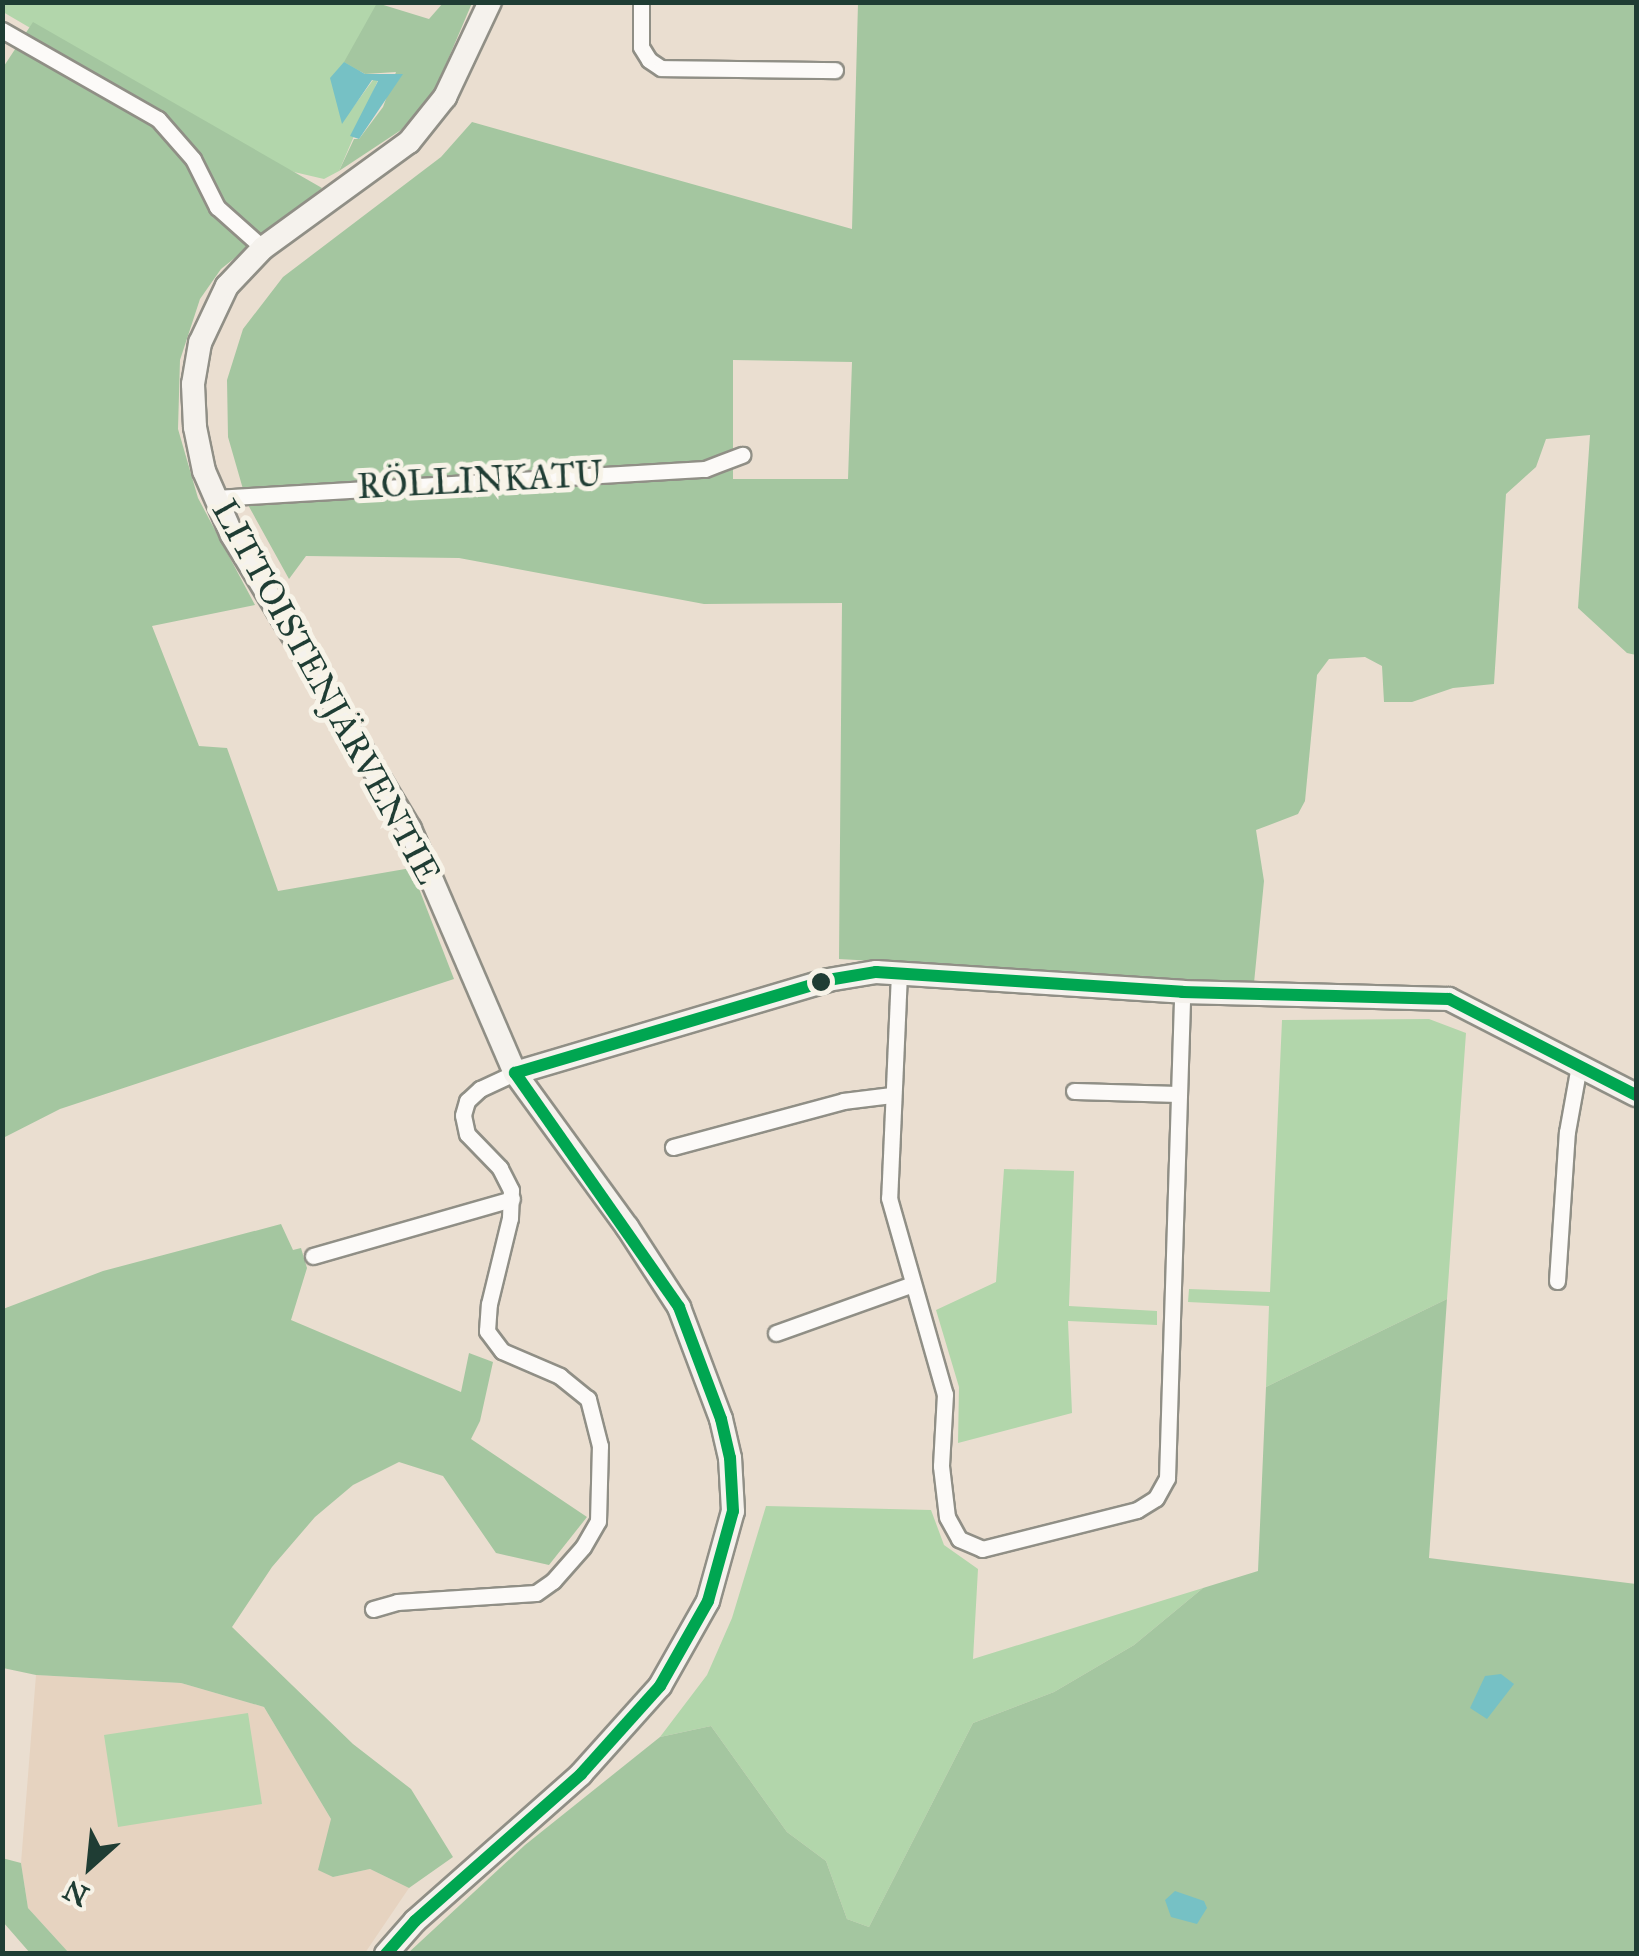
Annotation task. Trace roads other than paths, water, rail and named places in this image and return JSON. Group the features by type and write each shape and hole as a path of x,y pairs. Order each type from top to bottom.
{"street":[{"name":"LITTOISTENJÄRVENTIE","path":"386,1954 414,1921 582,1774 660,1686 708,1602 733,1512 730,1458 721,1418 678,1307 619,1216 566,1150 515,1073 410,830 232,536 215,498 195,427 196,366 216,303 264,248 409,142 445,97 490,2"},
{"path":"641,2 641,47 649,60 661,68 835,70"},
{"path":"2,30 158,119 193,159 217,207 264,248"},
{"name":"RÖLLINKATU","path":"215,498 704,469 742,455"},
{"path":"899,973 889,1198 945,1394 944,1506 959,1538 973,1547 998,1548 1151,1502 1164,1486 1169,1463 1182,992"},
{"path":"373,1608 397,1602 536,1592 553,1582 584,1547 598,1521 600,1446 588,1399 560,1376 502,1351 487,1331 512,1199 505,1176 467,1134 463,1115 467,1101 480,1088 515,1073 843,976 899,973 1182,992 1449,999 1636,1095"},
{"path":"1557,1281 1566,1132 1579,1065"},
{"path":"1074,1091 1179,1094"},
{"path":"672,1147 843,1100 892,1095"},
{"path":"313,1256 512,1199"},
{"path":"776,1333 913,1284"}],"water":[{"path":"344,62 365,74 403,74 359,139 350,136 378,81 372,80 342,124 330,78"},
{"path":"1501,1674 1514,1684 1487,1719 1470,1708 1485,1676"},
{"path":"1175,1891 1204,1901 1207,1908 1197,1924 1171,1917 1165,1900"}]}
